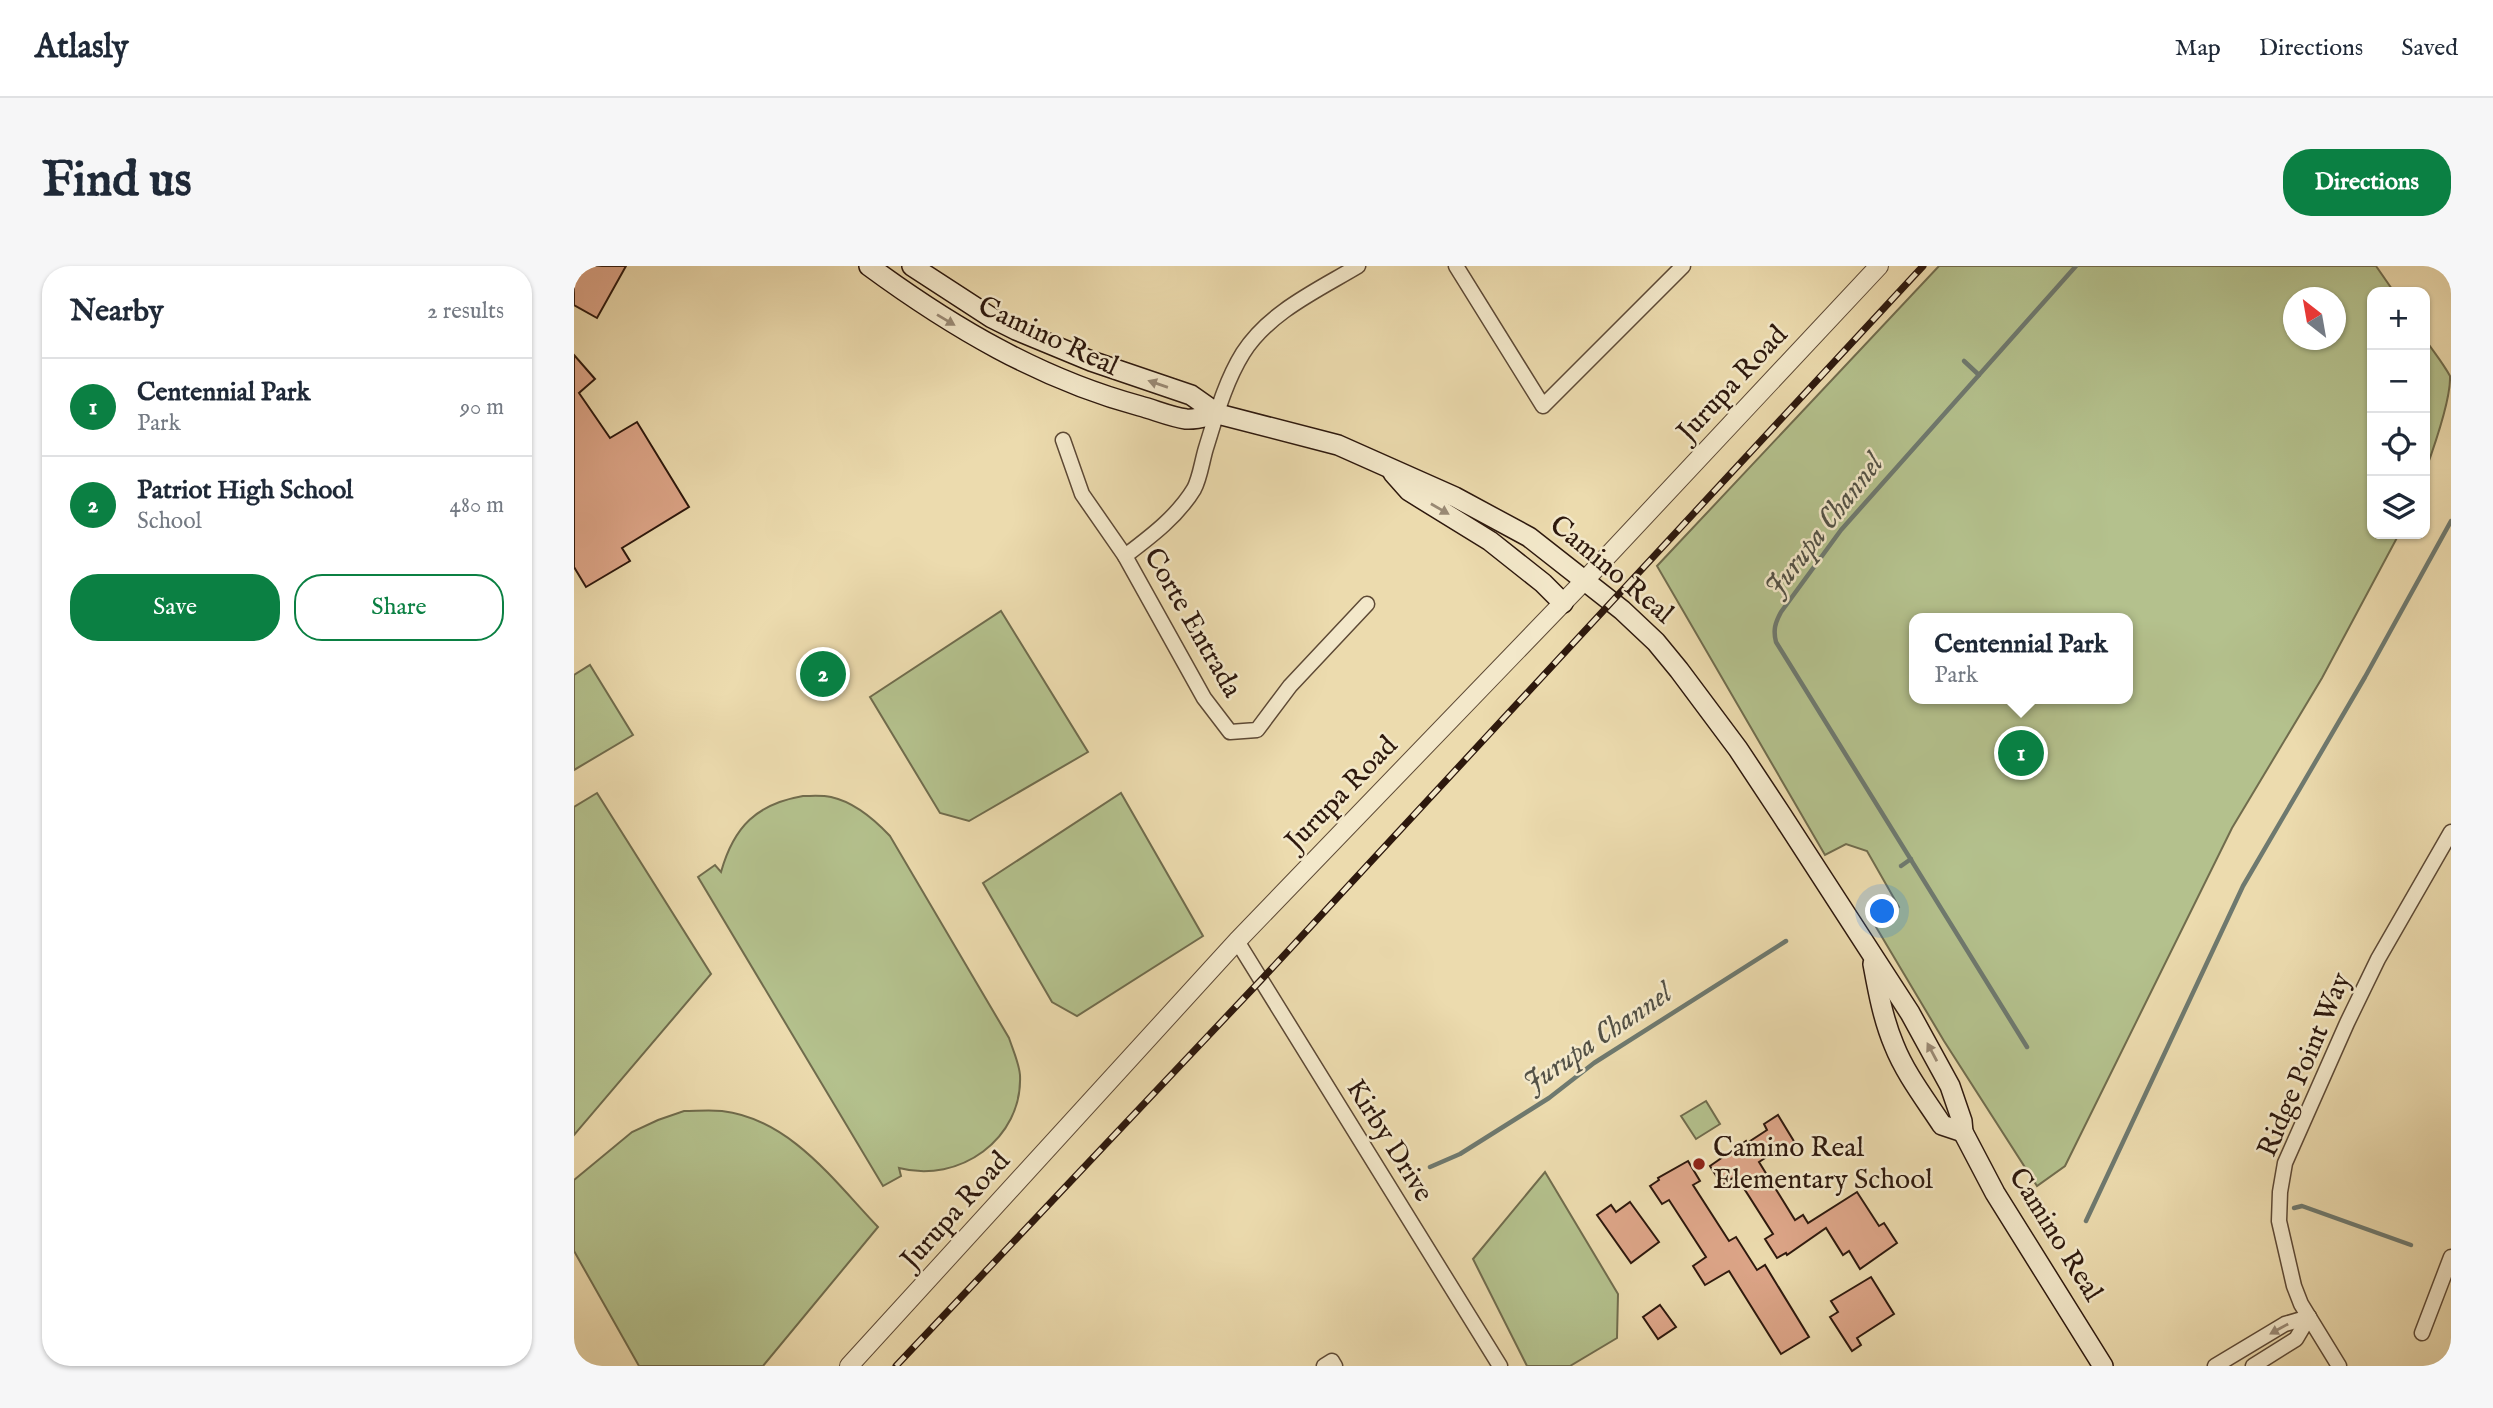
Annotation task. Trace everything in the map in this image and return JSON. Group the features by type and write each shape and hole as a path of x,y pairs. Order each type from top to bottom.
{"main road":[{"name":"Camino Real","path":"869,266 938,315 1002,352 1042,371 1115,399 1189,420 1218,414"},
{"name":"Camino Real","path":"912,266 992,318 1016,330 1191,395 1218,414 1338,445 1505,523 1529,537 1631,618 1679,670 1738,749 1910,1013 1950,1086 1962,1121 1962,1132 1994,1193 2103,1366"},
{"path":"1388,467 1409,491 1490,541 1543,583 1563,603"},
{"name":"Camino Real","path":"1872,956 1879,994 1894,1045 1942,1125 1962,1132"}],"street":[{"path":"1125,556 1160,530 1195,488 1231,375 1244,351 1261,331 1282,313 1358,266"},
{"path":"1456,266 1542,407 1683,266"},
{"name":"Jurupa Road","path":"849,1366 1237,941 1585,580 1879,266"},
{"name":"Corte Entrada","path":"1063,440 1082,494 1125,556 1204,698 1230,732 1257,730 1290,686 1367,604"},
{"name":"Ridge Point Way","path":"2339,1366 2309,1317 2294,1286 2279,1221 2280,1192 2286,1163 2378,959 2451,832"},
{"name":"Kirby Drive","path":"1237,941 1500,1366"},
{"path":"2422,1333 2451,1257"},
{"path":"2216,1366 2286,1324 2309,1317"},
{"path":"2253,1366 2296,1339 2309,1317"},
{"path":"1324,1366 1332,1361 1335,1366"}],"green space":[{"path":"1939,266 2376,266 2391,287 2367,287 2367,539 2396,539 2322,678 2232,828 2065,1166 2037,1186 1944,1041 1876,927 1899,907 1867,851 1846,844 1825,855 1657,566"},
{"path":"2430,346 2450,376 2430,458"},
{"path":"1001,611 1088,752 969,821 940,813 870,697"},
{"path":"590,665 633,735 574,770 574,675"},
{"path":"597,793 711,974 574,1135 574,807"},
{"path":"1121,793 1203,936 1077,1016 1052,1002 983,883"},
{"path":"803,796 828,796 848,803 890,836 1009,1038 1020,1075 1018,1098 1011,1119 999,1137 983,1152 964,1162 944,1169 922,1171 899,1168 901,1176 883,1186 698,877 715,865 721,872 733,842 760,811"},
{"path":"1706,1101 1720,1124 1696,1139 1681,1116"},
{"path":"684,1111 722,1111 746,1116 769,1126 809,1155 878,1227 763,1366 639,1366 574,1251 574,1180 632,1132"},
{"path":"1545,1172 1618,1294 1617,1338 1570,1366 1527,1366 1473,1259"}],"building":[{"path":"574,266 626,266 597,318 574,305"},
{"path":"574,355 595,379 579,393 610,438 637,422 689,507 622,548 630,561 586,587 574,567"},
{"path":"1778,1115 1795,1143 1781,1152 1779,1149 1759,1162 1795,1220 1803,1215 1808,1223 1857,1192 1879,1226 1884,1223 1897,1243 1860,1269 1849,1251 1843,1255 1826,1228 1787,1255 1786,1253 1777,1258 1765,1239 1773,1234 1736,1176 1722,1185 1710,1166 1767,1130 1764,1124"},
{"path":"1688,1161 1700,1181 1693,1185 1729,1241 1736,1237 1757,1270 1765,1265 1809,1337 1781,1354 1729,1271 1705,1285 1693,1266 1706,1257 1669,1200 1662,1204 1650,1186 1659,1180 1658,1178"},
{"path":"1630,1202 1659,1242 1631,1263 1597,1215 1611,1205 1616,1212"},
{"path":"1871,1277 1894,1314 1857,1338 1861,1345 1852,1351 1830,1317 1838,1312 1831,1301"},
{"path":"1660,1305 1676,1327 1658,1339 1643,1317"}],"waterway":[{"name":"Jurupa Channel","path":"2027,1047 1776,642 1775,630 1781,612 1841,530 2076,266"},
{"name":"Jurupa Channel","path":"1964,361 1979,375"},
{"path":"2086,1221 2243,886 2365,677 2451,521"},
{"name":"Jurupa Channel","path":"1901,866 1911,859"},
{"name":"Jurupa Channel","path":"1430,1167 1460,1154 1549,1098 1594,1063 1786,941"},
{"path":"2294,1208 2302,1206 2411,1245"}],"railway":[{"path":"896,1366 1261,980 1923,266"}],"place":[{"name":"Patriot High School","path":"823,674"},
{"name":"Centennial Park","path":"2021,753"},
{"name":"Camino Real Elementary School","path":"1699,1164"}]}
